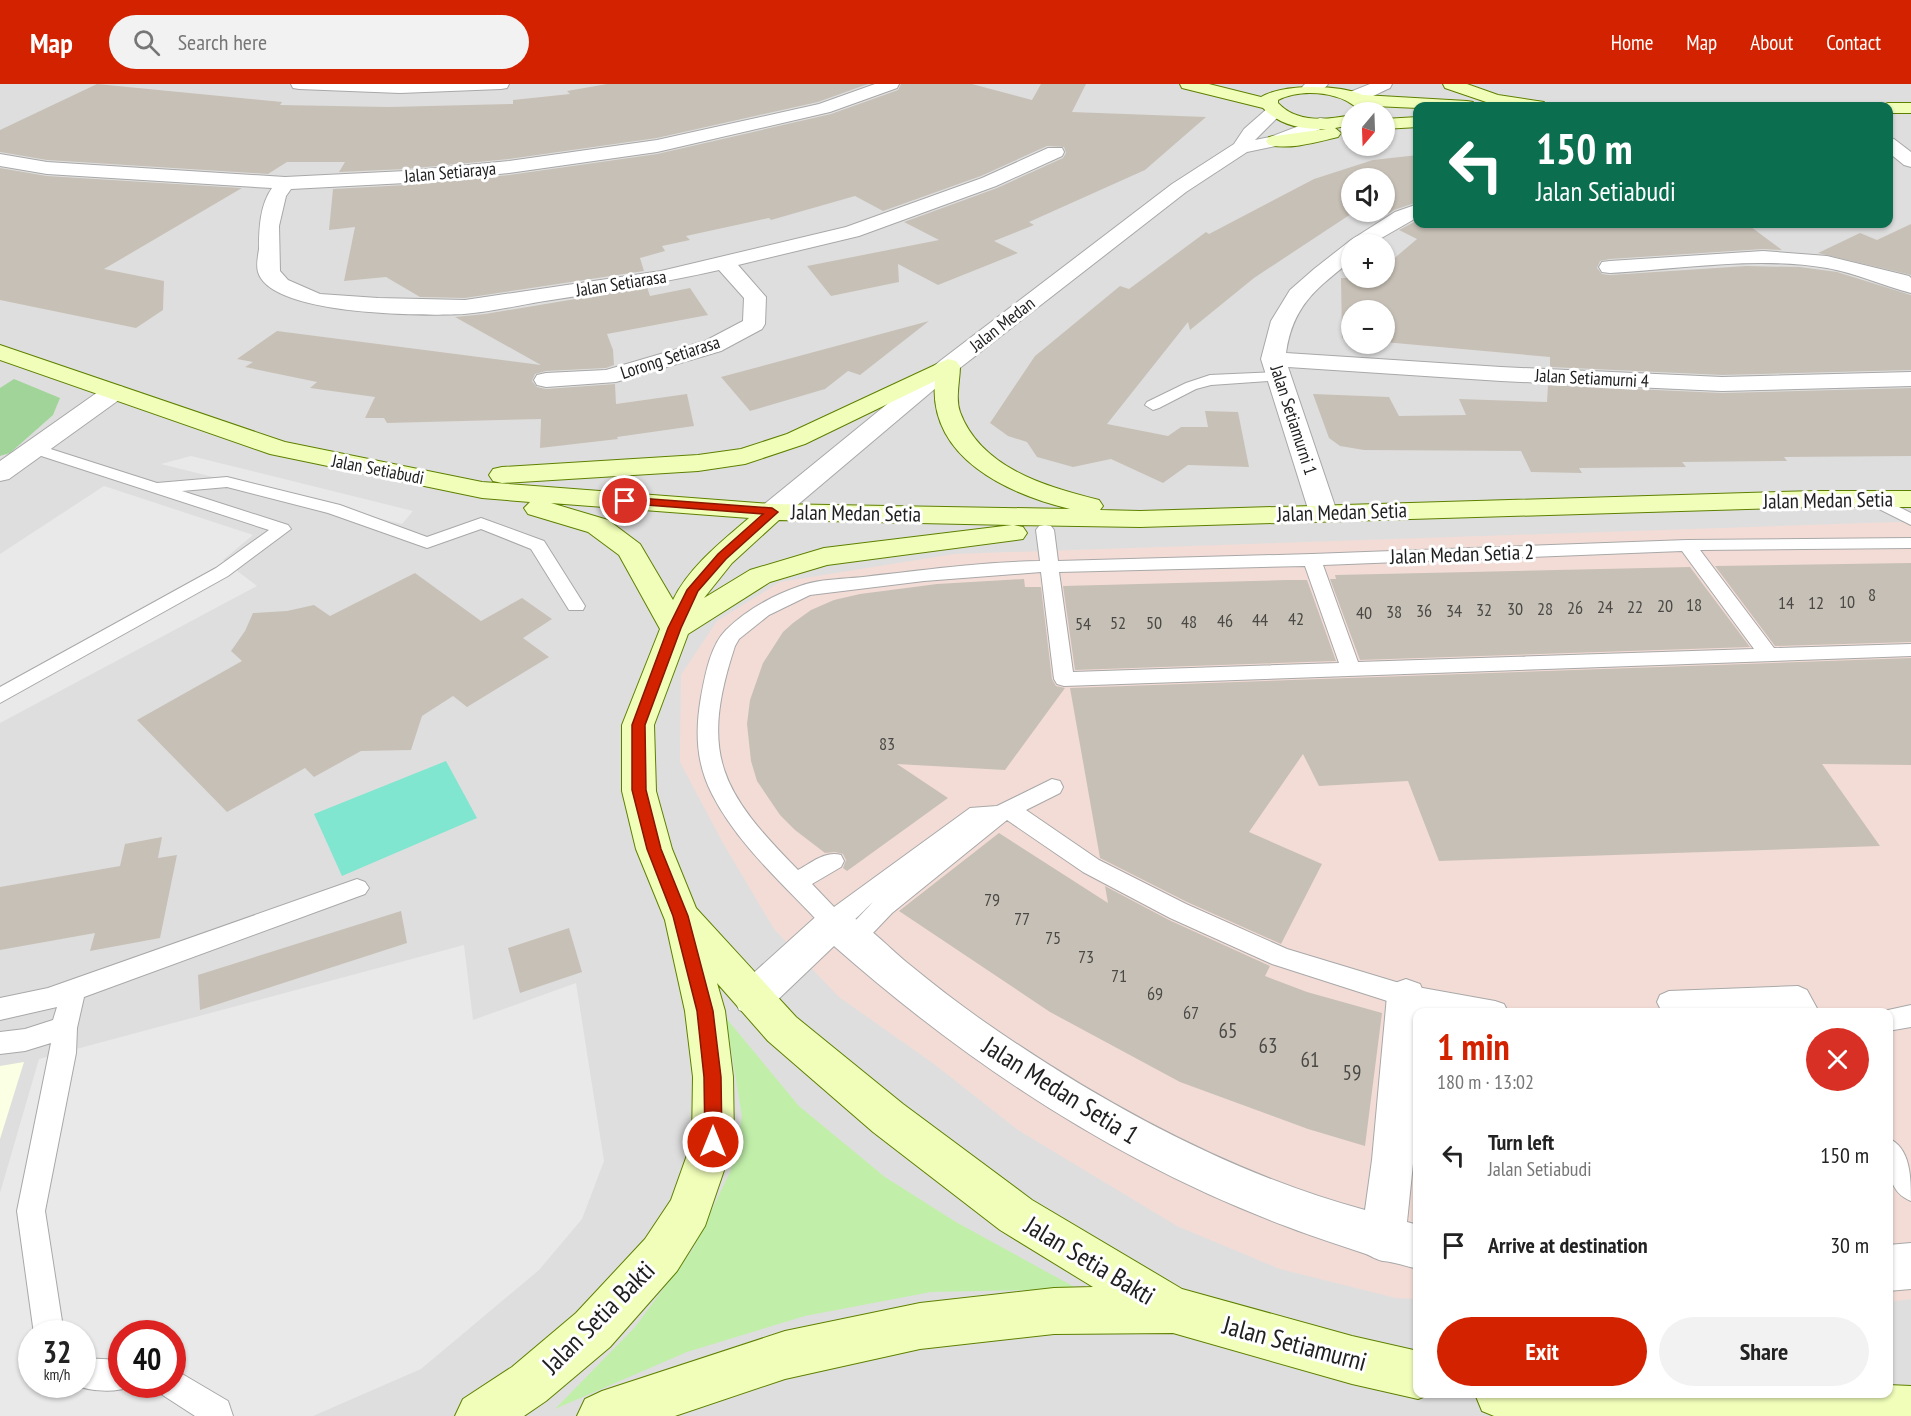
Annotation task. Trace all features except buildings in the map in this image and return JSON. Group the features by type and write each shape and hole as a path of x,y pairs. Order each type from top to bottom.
{"street":[{"path":"299,84 356,87 471,87 501,84"},
{"name":"Jalan Setiaraya","path":"0,160 47,168 285,183 406,177 509,167 625,151 710,135 824,108 891,84"},
{"path":"1188,84 1272,108 1299,120 1320,123 1341,121"},
{"path":"1263,84 1336,90 1358,102"},
{"path":"1361,102 1384,84"},
{"path":"1450,84 1495,100 1509,102"},
{"path":"1272,108 1269,98 1274,94 1309,86"},
{"path":"1395,104 1413,104"},
{"name":"Jalan Medan","path":"1241,148 1250,133 1272,108"},
{"path":"1893,108 1911,108"},
{"path":"1395,115 1413,114"},
{"path":"1395,123 1413,122"},
{"name":"Jalan Medan","path":"772,512 948,366 1146,212 1241,148 1275,141 1320,123"},
{"path":"1275,141 1297,140 1341,132"},
{"path":"1893,147 1911,161"},
{"name":"Jalan Setiarasa","path":"285,183 276,196 269,226 269,272 280,285 318,300 378,305 465,307 661,277 852,232 989,182 1054,152"},
{"path":"1893,170 1911,168"},
{"path":"1374,234 1402,216 1413,212"},
{"path":"1610,267 1763,257 1827,262 1901,281 1911,286"},
{"name":"Jalan Setiamurni 1","path":"1323,512 1276,368 1276,333 1285,313 1298,294 1341,258"},
{"name":"Lorong Setiarasa","path":"546,380 608,377 713,346 753,324 755,297 725,262"},
{"name":"Jalan Setiabudi","path":"0,352 279,449 482,490 772,512"},
{"path":"433,480 698,463 745,456 796,439 948,366 948,411 969,448 993,470 1026,487 1057,499 1140,519"},
{"name":"Jalan Setiamurni 4","path":"1276,368 1501,374 1722,384 1911,380"},
{"path":"0,473 114,392"},
{"path":"482,490 598,526 630,550 675,628 760,576 824,557 1140,519"},
{"name":"Jalan Medan Setia","path":"772,512 1140,519 1323,512 1871,498 1911,499"},
{"name":"Jalan Setia Bakti","path":"480,1416 529,1384 593,1330 661,1255 689,1211 713,1142 713,1077 705,1011 681,916 654,849 639,790 638,725 675,628 693,590 722,557 772,512"},
{"name":"Jalan Setia Bakti","path":"681,916 782,1029 888,1119 1016,1215 1173,1310"},
{"path":"753,998 845,933"},
{"name":"Jalan Medan Setia 1","path":"845,933 962,1027 1105,1122 1170,1156 1282,1204 1400,1243"},
{"path":"1400,1243 1393,1160 1406,996"},
{"path":"1893,1268 1911,1266"},
{"name":"Jalan Setia Bakti","path":"602,1416 785,1355 920,1326 1054,1311 1173,1310"},
{"name":"Jalan Setiamurni","path":"1173,1310 1352,1360 1413,1374"},
{"path":"1573,1398 1609,1400 1690,1412 1911,1410"}],"lane":[{"path":"1154,405 1191,386 1210,380 1276,368"},
{"path":"0,696 222,572 282,529 35,449"},
{"path":"156,488 227,482 334,509 427,543 481,523 538,544 576,606"},
{"path":"1871,498 1911,520"},
{"path":"1045,530 1064,678 1911,650"},
{"name":"Jalan Medan Setia 2","path":"845,933 795,883 746,826 725,798 712,772 708,751 708,721 721,658 732,635 762,611 806,590 924,575 1050,566 1312,560 1687,545 1911,543"},
{"path":"1687,545 1768,655"},
{"path":"1312,560 1351,669"},
{"path":"845,933 863,928 884,906 1005,812 1052,787"},
{"path":"1005,812 1091,866 1178,911 1281,957 1406,996 1473,1008"},
{"path":"795,883 833,861"},
{"path":"0,1009 48,999 357,888"},
{"path":"47,1320 31,1210 63,1053 64,1028 73,990"},
{"path":"1672,1007 1802,1005"},
{"path":"1893,1019 1911,1016"},
{"path":"0,1043 25,1040 64,1028"},
{"path":"1893,1158 1911,1188"},
{"path":"186,1392 217,1412 217,1416"}],"shaded area":[{"path":"0,84 1911,84 1911,1416 0,1416"},
{"path":"191,456 413,511 402,524 161,464"},
{"path":"104,486 253,535 223,560 257,586 0,723 0,554"},
{"path":"1911,523 1911,1299 1893,1301 1893,1008 1413,1008 1413,1299 1396,1298 1280,1269 1177,1226 1018,1130 934,1064 839,997 774,929 723,843 680,762 681,675 717,621 780,582 954,554"},
{"path":"464,945 473,1020 576,983 604,1161 582,1219 539,1270 421,1369 313,1416 0,1416 0,1193 39,1059"},
{"path":"24,1062 0,1139 0,1066"}],"green space":[{"path":"14,379 60,398 53,415 10,453 0,456 0,388"},
{"path":"446,761 477,818 342,876 314,814"},
{"path":"726,1018 799,1106 885,1177 956,1222 1078,1289 931,1292 805,1316 687,1352 555,1409 635,1327 693,1249 730,1172 742,1117"}],"route":[{"path":"625,501 772,512 722,557 693,590 675,628 638,725 639,790 654,849 681,916 705,1011 713,1077 713,1142"}]}
